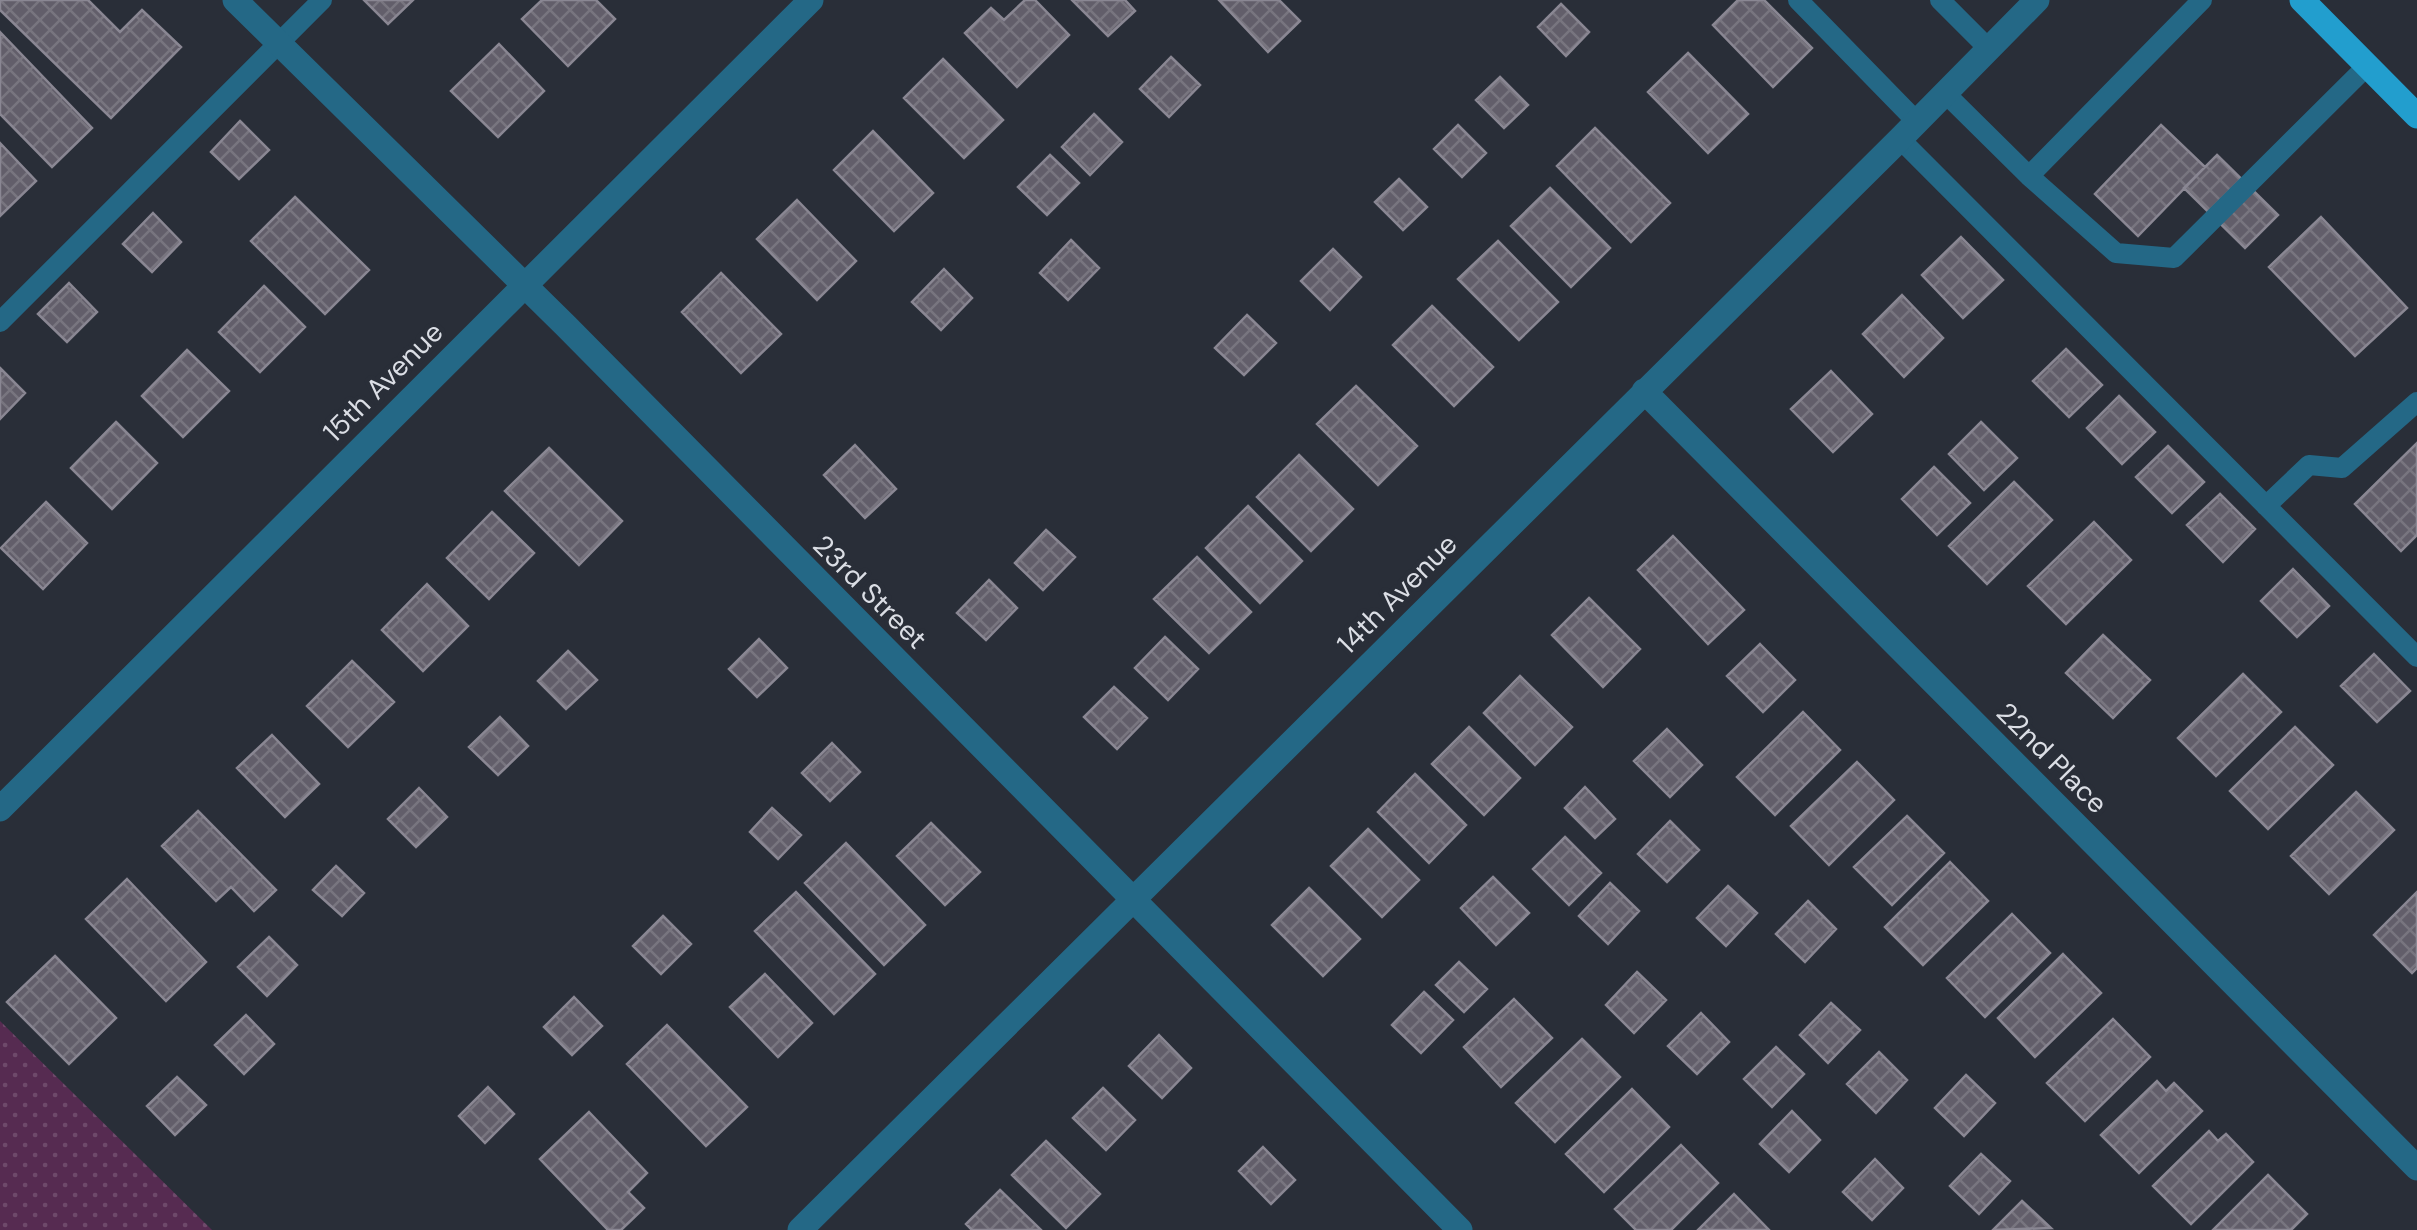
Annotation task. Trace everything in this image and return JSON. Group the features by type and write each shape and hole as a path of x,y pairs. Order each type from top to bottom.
{"main road":[{"path":"2302,0 2417,116"}],"street":[{"name":"23rd Street","path":"236,0 524,284 1460,1230"},
{"name":"15th Avenue","path":"0,809 811,0"},
{"name":"14th Avenue","path":"800,1230 2037,0"},
{"name":"22nd Place","path":"1644,391 2417,1168"}],"lane":[{"path":"0,322 322,0"},
{"path":"1798,0 1909,130 2266,506 2417,657"},
{"path":"1940,0 1989,49"},
{"path":"2028,176 2202,0"},
{"path":"1945,93 2028,176 2116,253 2174,258 2367,66"},
{"path":"2266,506 2308,465 2342,468 2417,402"}],"shaded area":[{"path":"0,1021 212,1230 0,1230"}],"building":[{"path":"0,0 88,0 120,32 142,10 181,47 111,118 0,10"},
{"path":"364,0 413,0 388,24"},
{"path":"542,0 596,0 615,19 568,66 522,19"},
{"path":"1025,0 1035,0 1069,35 1017,87 965,33 991,8 1004,20"},
{"path":"1072,0 1125,0 1135,11 1108,36"},
{"path":"1219,0 1279,0 1300,21 1268,52"},
{"path":"1738,0 1764,0 1812,48 1773,87 1713,25"},
{"path":"1561,4 1589,32 1566,56 1538,27"},
{"path":"0,32 92,128 52,167 0,114"},
{"path":"499,44 544,91 498,137 451,91"},
{"path":"1688,53 1748,114 1708,153 1648,92"},
{"path":"1171,57 1200,85 1169,117 1140,89"},
{"path":"943,59 1003,120 964,158 904,98"},
{"path":"1500,77 1528,105 1504,128 1476,100"},
{"path":"1094,114 1122,142 1090,175 1062,147"},
{"path":"240,121 269,150 239,179 211,152"},
{"path":"1458,125 1486,153 1462,177 1434,149"},
{"path":"2161,125 2205,167 2138,236 2095,194"},
{"path":"1595,128 1670,203 1631,242 1557,166"},
{"path":"873,131 933,193 894,231 834,170"},
{"path":"0,143 36,181 0,216"},
{"path":"1050,155 1079,183 1047,215 1018,187"},
{"path":"2217,155 2278,215 2245,248 2184,188"},
{"path":"1399,179 1427,207 1403,230 1375,202"},
{"path":"1550,188 1610,248 1571,287 1511,226"},
{"path":"295,197 369,270 325,314 251,241"},
{"path":"797,200 856,261 817,300 757,239"},
{"path":"153,213 181,242 152,272 123,244"},
{"path":"2321,217 2407,308 2355,356 2269,267"},
{"path":"1961,237 2003,280 1963,318 1922,275"},
{"path":"1071,240 1099,268 1068,300 1040,273"},
{"path":"1498,241 1558,302 1519,340 1458,279"},
{"path":"1333,249 1361,277 1330,310 1301,281"},
{"path":"944,269 972,298 941,330 912,302"},
{"path":"721,273 781,334 741,373 682,312"},
{"path":"69,283 97,312 67,342 38,314"},
{"path":"264,286 305,327 260,372 219,332"},
{"path":"1902,295 1943,338 1904,377 1863,334"},
{"path":"1432,306 1493,367 1454,406 1393,345"},
{"path":"1247,315 1276,343 1244,375 1215,348"},
{"path":"2066,349 2102,385 2069,417 2033,381"},
{"path":"187,350 229,391 183,437 142,396"},
{"path":"0,368 25,393 0,419"},
{"path":"1831,371 1872,414 1833,452 1791,409"},
{"path":"1356,386 1417,446 1378,485 1317,424"},
{"path":"2119,396 2155,432 2122,464 2087,428"},
{"path":"116,422 157,463 112,509 71,468"},
{"path":"1981,422 2017,458 1984,490 1949,454"},
{"path":"2417,443 2417,535 2401,551 2355,504"},
{"path":"855,445 896,489 865,518 824,475"},
{"path":"2168,446 2204,482 2172,513 2136,477"},
{"path":"549,448 622,521 579,565 505,491"},
{"path":"1299,455 1353,509 1311,551 1257,497"},
{"path":"1934,467 1970,503 1937,535 1902,499"},
{"path":"2014,482 2052,520 1987,584 1949,546"},
{"path":"2220,494 2255,529 2223,562 2187,525"},
{"path":"46,502 87,543 43,589 1,548"},
{"path":"1248,506 1302,561 1260,603 1206,548"},
{"path":"492,512 534,553 489,599 447,558"},
{"path":"2094,522 2131,560 2066,624 2028,586"},
{"path":"1046,530 1075,557 1043,590 1015,563"},
{"path":"1673,536 1744,610 1708,644 1638,570"},
{"path":"1197,557 1251,612 1209,653 1154,599"},
{"path":"2293,569 2329,606 2297,637 2261,601"},
{"path":"989,580 1017,608 986,640 957,613"},
{"path":"427,584 468,626 423,671 382,630"},
{"path":"1589,598 1640,649 1603,687 1552,635"},
{"path":"2103,635 2150,680 2113,718 2066,673"},
{"path":"1165,637 1198,669 1168,700 1135,668"},
{"path":"759,639 787,668 757,697 729,669"},
{"path":"1760,644 1795,680 1763,712 1727,676"},
{"path":"568,651 597,680 566,709 538,681"},
{"path":"2374,654 2410,691 2377,722 2341,686"},
{"path":"352,661 394,702 348,747 307,706"},
{"path":"2243,674 2281,712 2216,776 2178,738"},
{"path":"1520,676 1572,727 1535,765 1484,713"},
{"path":"1114,687 1147,718 1117,749 1084,717"},
{"path":"1803,712 1840,750 1775,815 1737,777"},
{"path":"500,717 528,746 498,775 469,747"},
{"path":"1469,727 1520,778 1484,815 1432,764"},
{"path":"2295,727 2333,765 2268,829 2230,791"},
{"path":"1667,729 1702,765 1670,797 1634,761"},
{"path":"272,735 319,784 285,817 237,768"},
{"path":"832,743 860,772 830,801 802,773"},
{"path":"1857,762 1894,800 1829,865 1791,826"},
{"path":"1415,774 1466,825 1429,863 1378,812"},
{"path":"1585,787 1615,819 1595,838 1565,808"},
{"path":"419,788 447,817 416,847 388,819"},
{"path":"2356,792 2394,830 2329,894 2291,856"},
{"path":"772,808 801,835 778,859 750,832"},
{"path":"198,811 276,890 254,911 231,887 216,901 162,846"},
{"path":"1907,816 1944,853 1892,905 1854,867"},
{"path":"1670,821 1699,850 1667,882 1638,854"},
{"path":"931,823 980,872 945,905 897,856"},
{"path":"1368,829 1419,880 1382,917 1331,866"},
{"path":"1565,837 1601,873 1569,905 1533,869"},
{"path":"846,843 925,925 884,965 805,883"},
{"path":"1950,862 1988,901 1923,965 1885,927"},
{"path":"336,866 364,893 342,916 313,890"},
{"path":"1493,877 1529,913 1496,945 1461,908"},
{"path":"127,879 206,962 166,1001 86,919"},
{"path":"1610,883 1639,911 1608,944 1579,916"},
{"path":"1728,886 1757,913 1726,946 1697,918"},
{"path":"1309,888 1360,939 1323,976 1272,925"},
{"path":"796,892 875,974 834,1014 755,931"},
{"path":"2417,892 2417,968 2412,973 2374,935"},
{"path":"1808,901 1836,929 1805,962 1776,934"},
{"path":"2012,914 2050,953 1985,1017 1947,978"},
{"path":"663,916 691,944 661,974 633,946"},
{"path":"269,937 297,965 267,996 238,967"},
{"path":"2063,954 2101,993 2035,1057 1998,1018"},
{"path":"55,956 116,1018 69,1064 7,1002"},
{"path":"1459,962 1487,989 1464,1012 1436,985"},
{"path":"1637,972 1666,1000 1634,1033 1606,1005"},
{"path":"765,974 812,1023 778,1057 730,1007"},
{"path":"1424,992 1453,1020 1421,1053 1392,1025"},
{"path":"574,997 602,1026 572,1055 544,1027"},
{"path":"1514,999 1552,1038 1501,1087 1464,1047"},
{"path":"1831,1003 1860,1030 1828,1063 1800,1035"},
{"path":"1701,1013 1729,1042 1697,1074 1668,1046"},
{"path":"246,1015 274,1044 244,1074 215,1045"},
{"path":"2113,1019 2150,1057 2085,1121 2047,1083"},
{"path":"667,1025 747,1107 706,1146 627,1064"},
{"path":"1159,1035 1191,1068 1162,1098 1129,1066"},
{"path":"1582,1039 1620,1077 1555,1142 1516,1103"},
{"path":"1776,1047 1804,1074 1772,1107 1744,1079"},
{"path":"1879,1052 1907,1080 1876,1113 1847,1084"},
{"path":"1966,1075 1995,1103 1964,1136 1935,1108"},
{"path":"177,1077 206,1105 175,1135 147,1106"},
{"path":"2157,1081 2166,1091 2174,1083 2202,1111 2139,1173 2101,1135"},
{"path":"488,1087 514,1114 485,1143 459,1116"},
{"path":"1103,1088 1135,1120 1106,1150 1073,1118"},
{"path":"1632,1089 1669,1127 1604,1192 1566,1154"},
{"path":"1792,1111 1820,1140 1789,1172 1760,1144"},
{"path":"589,1112 647,1173 628,1192 644,1208 621,1230 608,1230 540,1159"},
{"path":"2209,1131 2218,1141 2226,1134 2253,1162 2191,1224 2153,1186"},
{"path":"1046,1141 1100,1194 1066,1228 1012,1175"},
{"path":"1681,1145 1718,1183 1671,1230 1636,1230 1615,1209"},
{"path":"1263,1147 1295,1180 1271,1204 1239,1171"},
{"path":"1981,1154 2010,1181 1979,1214 1950,1186"},
{"path":"1875,1159 1903,1188 1872,1220 1843,1192"},
{"path":"2268,1175 2307,1214 2291,1230 2213,1230"},
{"path":"1000,1190 1041,1230 972,1230 966,1224"},
{"path":"1734,1194 1769,1230 1698,1230"},
{"path":"2022,1201 2051,1228 1993,1230"}]}
